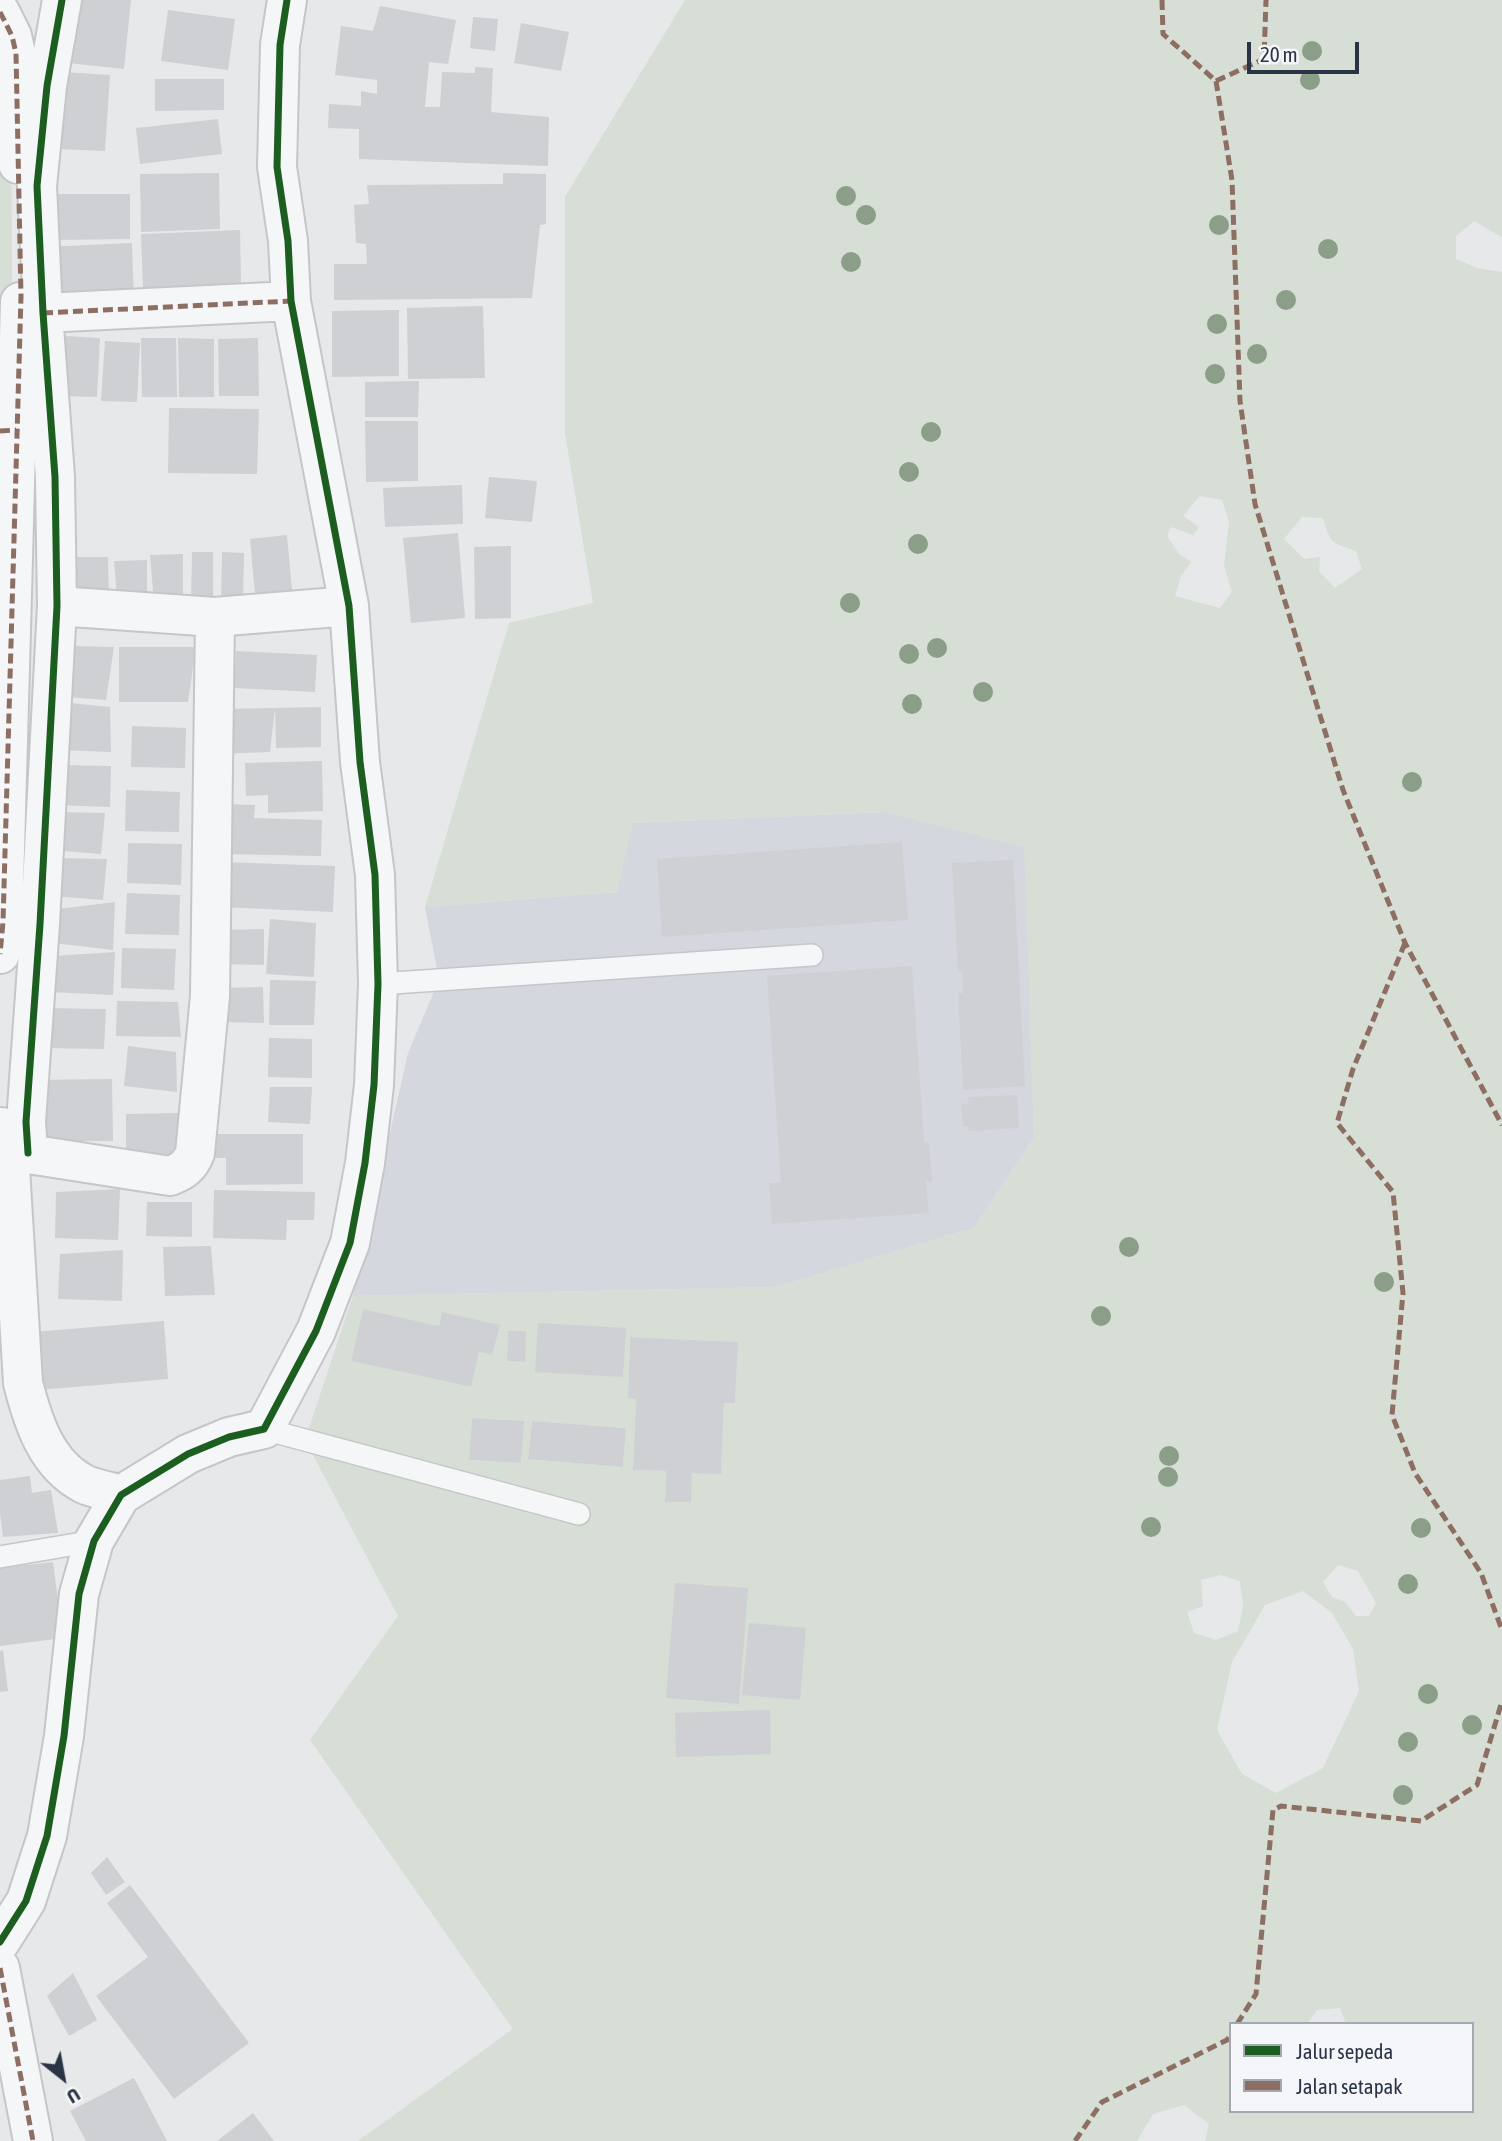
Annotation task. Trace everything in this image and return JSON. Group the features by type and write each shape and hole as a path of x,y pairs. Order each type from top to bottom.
{"street":[{"path":"62,0 47,86 37,186 55,477 57,606 40,924 26,1122 12,1143 23,1383 32,1419 56,1462 84,1484 121,1495"},
{"path":"0,1941 26,1901 47,1836 64,1736 79,1594 94,1541 121,1495 188,1454 229,1437 264,1429 316,1331 350,1243 365,1163 374,1085 378,984 376,874 360,762 349,606 291,301 288,241 277,167 280,45 287,0"},
{"path":"0,12 12,36 16,53 21,296 8,430 1,933"},
{"path":"43,313 291,301"},
{"path":"57,606 215,617 349,606"},
{"path":"12,1143 170,1176 187,1167 195,1153 210,996 215,617"},
{"path":"0,1968 33,2141"}],"lane":[{"path":"378,984 812,955"},
{"path":"264,1429 579,1514"},
{"path":"0,1557 94,1541"}],"shaded area":[{"path":"685,0 1502,0 1502,237 1474,221 1456,236 1456,259 1477,268 1502,272 1502,2141 1205,2141 1209,2124 1184,2105 1153,2114 1137,2141 358,2141 513,2029 310,1740 398,1616 305,1440 353,1296 776,1287 974,1228 1034,1138 1024,847 886,812 632,823 617,892 425,907 509,623 593,603 565,433 565,197","holes":["1200,496 1222,500 1229,521 1224,566 1232,592 1220,608 1175,596 1181,576 1191,562 1179,554 1167,536 1171,527 1193,535 1199,527 1183,516","1302,517 1323,518 1333,541 1356,551 1362,569 1335,588 1319,571 1320,557 1304,559 1284,539","363,1309 439,1326 442,1312 499,1325 492,1355 479,1352 470,1387 351,1361","508,1331 526,1332 524,1362 507,1361","630,1337 738,1342 735,1402 724,1403 721,1473 692,1473 690,1502 665,1502 666,1471 633,1470 636,1399 628,1398","472,1418 523,1421 521,1463 469,1460","532,1421 626,1428 623,1467 528,1459","1338,1565 1358,1571 1376,1603 1369,1616 1356,1616 1345,1602 1332,1597 1323,1582","1221,1575 1240,1581 1243,1606 1238,1631 1216,1640 1194,1633 1187,1612 1203,1606 1201,1580","1303,1591 1332,1613 1353,1649 1359,1691 1323,1768 1276,1793 1242,1774 1217,1730 1232,1662 1265,1605"]},
{"path":"11,61 12,302 0,645 0,62"},
{"path":"886,812 1025,847 1034,1138 974,1228 776,1287 353,1296 408,1053 439,980 425,907 617,892 632,823"}],"building":[{"path":"76,0 131,0 124,69 68,63"},
{"path":"380,6 456,20 448,64 429,62 425,107 440,107 442,72 475,73 475,67 493,68 491,112 549,117 548,166 359,159 359,129 328,128 329,104 361,106 361,91 377,94 377,80 335,75 341,26 373,31"},
{"path":"168,10 235,19 228,70 161,61"},
{"path":"473,17 498,19 495,51 470,48"},
{"path":"521,23 569,32 561,71 514,63"},
{"path":"63,72 110,75 105,151 59,149"},
{"path":"155,79 224,79 224,110 155,111"},
{"path":"218,119 222,154 140,164 136,128"},
{"path":"219,173 220,229 141,232 140,174"},
{"path":"503,173 546,174 546,224 540,225 532,298 334,300 334,264 367,264 366,244 356,243 354,205 369,204 367,185 503,184"},
{"path":"52,194 130,194 130,239 52,240"},
{"path":"240,230 241,285 143,288 141,234"},
{"path":"132,243 134,304 45,307 44,247"},
{"path":"483,306 485,378 408,379 407,308"},
{"path":"399,310 399,376 332,377 332,311"},
{"path":"65,336 100,338 97,397 61,396"},
{"path":"141,338 176,338 177,397 142,397"},
{"path":"178,338 214,339 214,397 179,397"},
{"path":"258,338 259,396 219,396 218,339"},
{"path":"105,341 140,343 137,402 101,401"},
{"path":"419,381 418,417 365,417 365,382"},
{"path":"169,408 259,409 257,474 168,473"},
{"path":"365,421 418,421 418,481 366,482"},
{"path":"489,477 537,481 532,522 485,518"},
{"path":"462,485 463,524 385,527 383,488"},
{"path":"458,533 465,618 411,623 403,538"},
{"path":"287,535 293,601 256,605 250,539"},
{"path":"511,546 511,618 475,619 474,547"},
{"path":"192,552 213,552 213,605 191,605"},
{"path":"222,552 244,553 243,606 221,606"},
{"path":"183,554 183,601 154,604 150,555"},
{"path":"75,557 108,557 109,604 79,606"},
{"path":"147,560 147,607 118,610 114,561"},
{"path":"72,646 114,647 106,700 68,697"},
{"path":"119,647 196,647 188,702 119,702"},
{"path":"236,651 317,655 315,692 234,688"},
{"path":"60,702 110,707 111,752 59,750"},
{"path":"321,707 321,747 276,748 275,708"},
{"path":"275,708 270,752 218,754 218,709"},
{"path":"132,726 186,728 185,768 131,767"},
{"path":"322,761 323,811 268,813 268,795 246,796 245,763"},
{"path":"58,765 111,766 110,807 56,805"},
{"path":"126,790 180,792 179,832 125,831"},
{"path":"224,804 255,805 254,818 322,820 321,856 223,854"},
{"path":"53,812 105,813 101,854 50,850"},
{"path":"902,842 908,920 662,937 657,859"},
{"path":"128,843 182,844 181,885 127,883"},
{"path":"55,858 107,859 103,900 52,896"},
{"path":"1013,860 1025,1086 963,1090 958,993 963,993 962,971 958,971 952,863"},
{"path":"222,862 335,866 333,912 220,907"},
{"path":"127,893 180,895 179,935 125,934"},
{"path":"115,902 113,950 54,943 58,909"},
{"path":"270,919 316,923 314,977 266,974"},
{"path":"264,929 264,965 219,964 220,930"},
{"path":"122,948 176,949 174,990 121,988"},
{"path":"115,952 113,995 51,992 53,956"},
{"path":"912,966 924,1143 929,1142 932,1181 926,1181 929,1213 772,1224 769,1183 781,1183 767,976"},
{"path":"270,980 316,981 314,1025 269,1025"},
{"path":"263,987 264,1023 218,1022 220,988"},
{"path":"117,1001 178,1002 181,1037 116,1036"},
{"path":"42,1008 106,1009 104,1049 41,1048"},
{"path":"269,1038 312,1039 312,1078 268,1077"},
{"path":"128,1046 176,1052 177,1092 124,1086"},
{"path":"112,1079 113,1141 33,1141 33,1080"},
{"path":"270,1087 312,1087 310,1124 268,1122"},
{"path":"1017,1095 1019,1128 968,1131 968,1126 963,1126 961,1104 969,1103 968,1097"},
{"path":"179,1113 186,1160 126,1156 126,1114"},
{"path":"215,1134 303,1134 303,1184 226,1185 226,1158 215,1158"},
{"path":"120,1189 118,1240 55,1238 56,1192"},
{"path":"214,1190 315,1192 314,1220 287,1220 286,1240 213,1238"},
{"path":"147,1202 192,1202 192,1237 146,1236"},
{"path":"211,1246 215,1295 165,1296 163,1247"},
{"path":"123,1250 122,1301 58,1299 60,1254"},
{"path":"363,1309 439,1326 442,1312 500,1325 492,1355 479,1352 471,1387 351,1361"},
{"path":"164,1321 168,1379 39,1390 34,1332"},
{"path":"538,1323 626,1328 623,1377 535,1372"},
{"path":"508,1331 526,1331 525,1362 507,1361"},
{"path":"630,1337 738,1342 735,1403 724,1403 721,1474 692,1473 691,1502 665,1502 666,1471 633,1470 636,1399 628,1398"},
{"path":"472,1418 524,1421 521,1463 469,1460"},
{"path":"532,1421 626,1428 623,1467 528,1459"},
{"path":"30,1476 32,1493 51,1490 58,1533 3,1537 0,1480"},
{"path":"53,1562 63,1638 0,1646 0,1568"},
{"path":"675,1583 748,1588 739,1704 666,1698"},
{"path":"749,1623 806,1628 800,1700 742,1695"},
{"path":"3,1650 8,1691 0,1692 0,1651"},
{"path":"770,1710 771,1754 676,1757 675,1713"},
{"path":"107,1857 125,1882 106,1895 91,1873"},
{"path":"130,1885 249,2043 174,2099 96,1996 148,1957 107,1903"},
{"path":"73,1973 97,2020 69,2036 47,1996"},
{"path":"134,2078 167,2141 86,2141 70,2111"},
{"path":"253,2113 274,2141 217,2141"}],"marked path":[{"path":"1162,0 1163,34 1216,81 1232,180 1240,401 1255,504 1343,790 1405,943 1502,1125"},
{"path":"1216,81 1264,59 1266,0"},
{"path":"0,12 12,36 16,53 21,296 0,954"},
{"path":"43,313 291,301"},
{"path":"0,431 16,430"},
{"path":"1405,943 1353,1069 1337,1123 1393,1192 1403,1293 1392,1415 1415,1473 1481,1573 1502,1630"},
{"path":"1238,2022 1256,1994 1273,1810 1281,1806 1421,1821 1477,1785 1502,1701"},
{"path":"0,1968 33,2141"},
{"path":"1075,2141 1102,2102 1229,2037"}],"cycle path":[{"path":"28,1153 26,1122 40,924 57,606 55,477 37,186 47,86 62,0"},
{"path":"0,1942 26,1901 47,1836 64,1736 79,1594 94,1541 121,1495 188,1454 229,1437 264,1429 316,1331 350,1243 365,1163 374,1085 378,984 375,875 360,762 349,606 291,301 288,241 277,167 280,45 287,0"}]}
